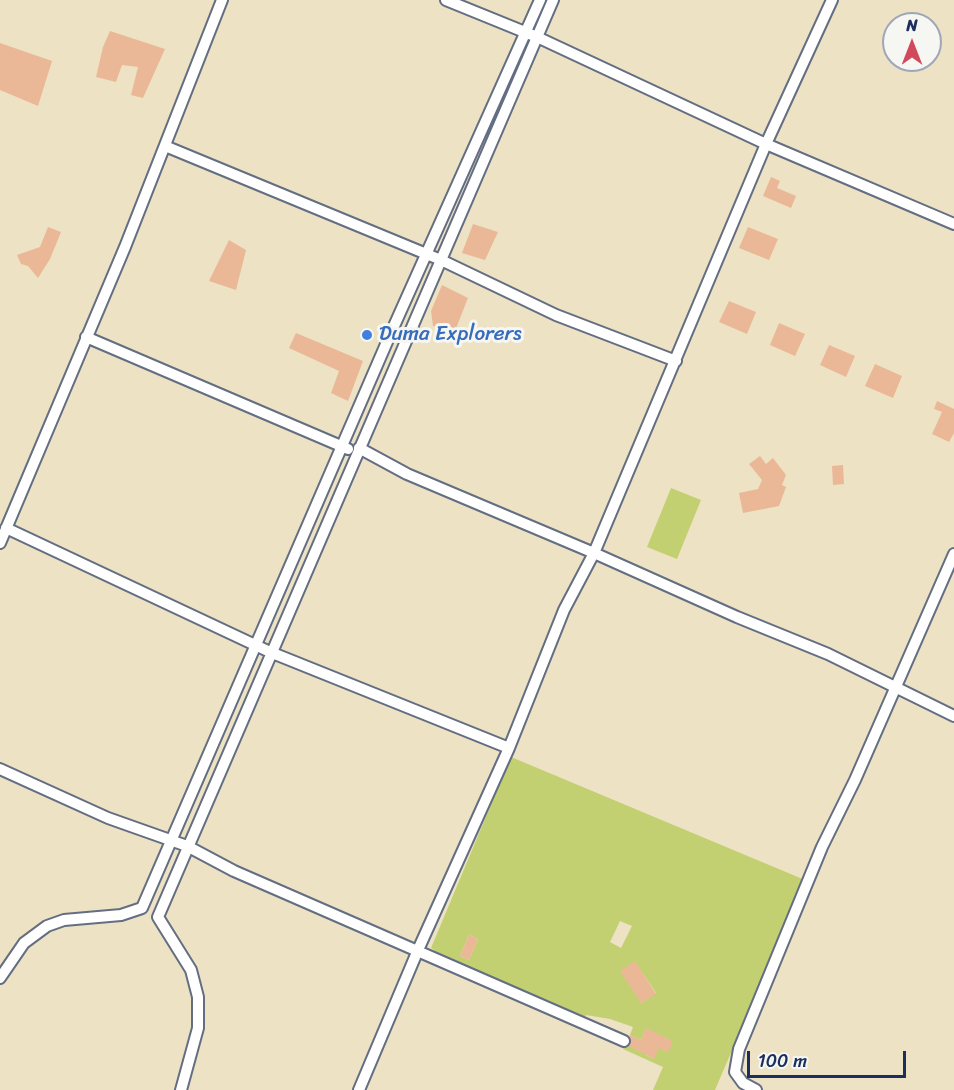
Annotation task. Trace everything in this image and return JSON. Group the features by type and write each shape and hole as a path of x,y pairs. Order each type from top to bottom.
{"street":[{"path":"0,543 165,146 222,0"},
{"path":"446,0 531,35 766,144 954,224"},
{"path":"158,917 270,652 441,260 531,35 540,0"},
{"path":"0,978 24,943 47,926 64,920 121,915 142,908 426,255 531,35 553,0"},
{"path":"359,1090 418,950 508,748 564,610 594,553 766,144 832,0"},
{"path":"165,146 441,260 556,315 676,361"},
{"path":"86,337 342,446 358,450 407,474 828,654 954,716"},
{"path":"6,528 270,652 508,748"},
{"path":"756,1090 742,1083 735,1072 739,1049 822,847 855,780 894,687 917,643 954,554"},
{"path":"0,769 108,818 187,846 234,871 624,1041"},
{"path":"142,908 158,917 191,970 198,997 198,1028 181,1090"}],"green space":[{"path":"671,488 701,500 677,559 647,547"},
{"path":"511,757 805,880 715,1090 653,1090 663,1067 623,1049 625,1044 638,1050 650,1046 646,1055 654,1059 646,1029 641,1040 630,1035 633,1027 610,1019 586,1015 579,1029 429,961 434,950 431,948","holes":["620,921 632,926 621,948 610,942","469,935 478,939 469,960 460,956","635,962 656,993 641,1003"]}],"building":[{"path":"110,31 165,49 143,98 131,95 138,67 122,65 116,82 96,77 103,47"},
{"path":"0,43 52,61 38,106 0,90"},
{"path":"771,177 780,181 777,188 796,196 791,208 763,196"},
{"path":"473,224 498,232 485,260 462,253"},
{"path":"48,227 61,232 50,259 38,278 28,266 21,264 17,255 40,247"},
{"path":"748,227 778,239 769,260 739,248"},
{"path":"229,240 246,250 236,290 209,281"},
{"path":"442,285 468,298 453,336 433,326 431,311"},
{"path":"729,301 756,312 747,334 719,322"},
{"path":"779,323 805,334 795,356 770,345"},
{"path":"296,333 363,361 348,401 331,393 339,371 289,348"},
{"path":"829,345 855,356 846,377 820,365"},
{"path":"875,364 902,376 893,398 865,386"},
{"path":"937,401 954,409 954,433 949,442 932,434 942,412 934,409"},
{"path":"760,456 766,464 773,458 786,475 782,485 786,487 779,506 743,513 739,493 758,489 762,480 749,464"},
{"path":"843,465 844,484 833,485 832,466"},
{"path":"469,935 478,939 469,960 460,956"},
{"path":"635,961 656,994 641,1003 620,971"},
{"path":"646,1028 673,1041 668,1052 659,1048 654,1059 629,1046 630,1035 641,1040"}],"place":[{"name":"Duma Explorers","path":"367,335"}]}
